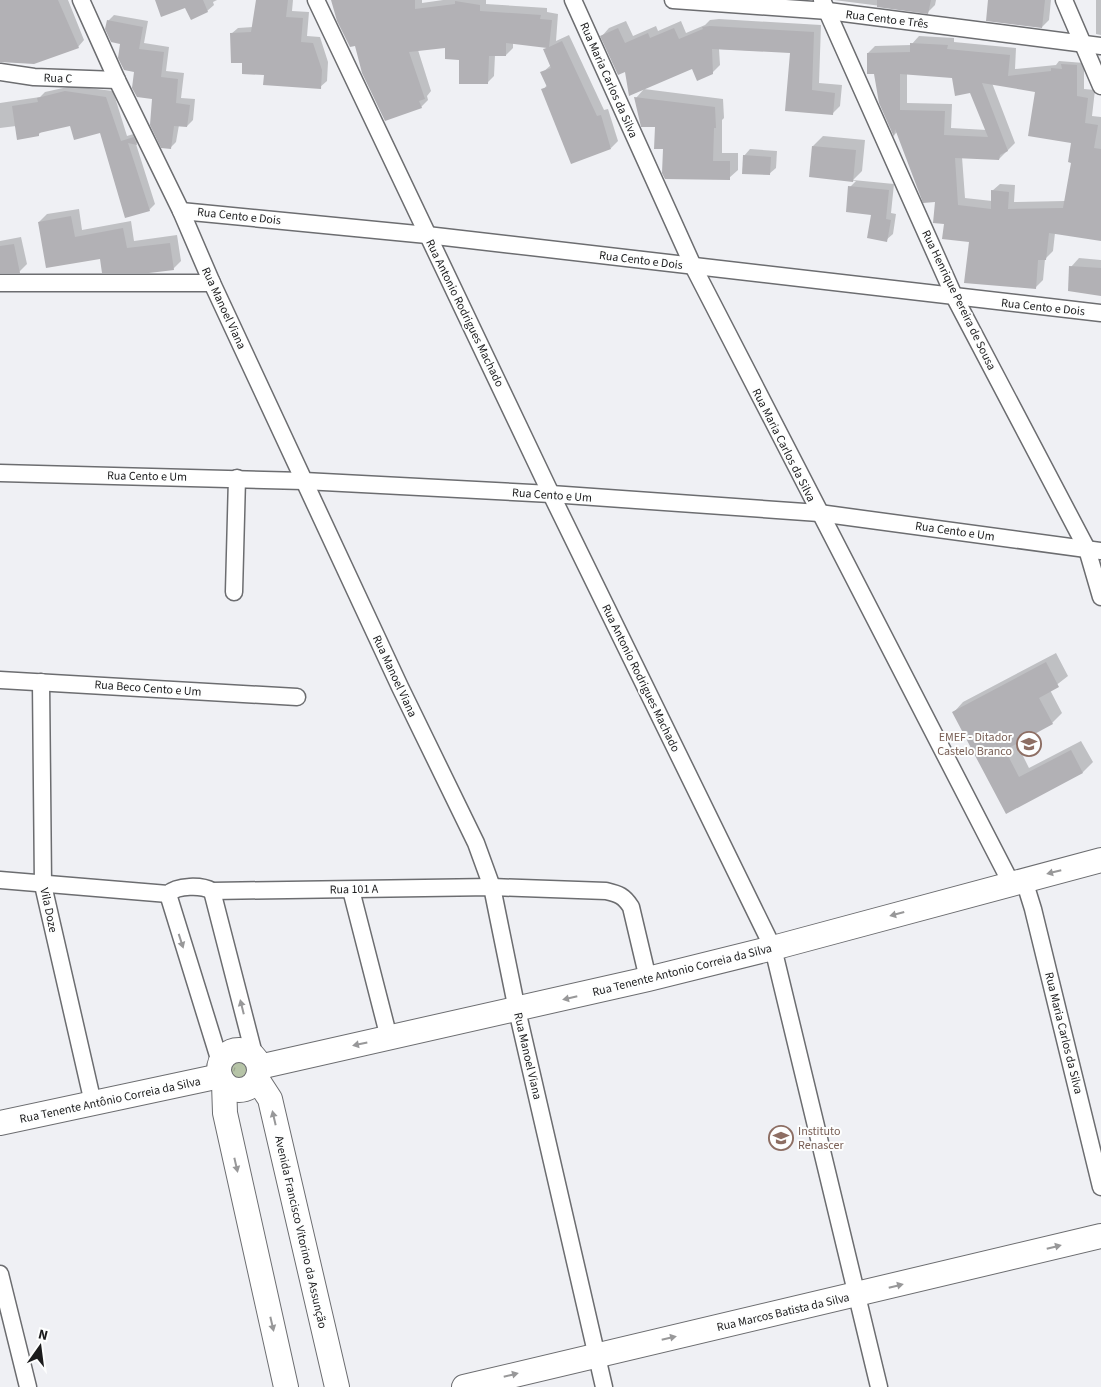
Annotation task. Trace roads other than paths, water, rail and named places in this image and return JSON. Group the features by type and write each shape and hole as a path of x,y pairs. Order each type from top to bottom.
{"main road":[{"name":"Rua Tenente Antonio Correia da Silva","path":"257,1067 648,979 773,948 1101,860"},
{"path":"221,1074 234,1090 241,1090 248,1088 257,1067 235,1050 223,1057 221,1074 225,1113 286,1387"},
{"name":"Avenida Francisco Vitorino da Assunção","path":"257,1067 270,1099 337,1387"},
{"name":"Rua Tenente Antônio Correia da Silva","path":"0,1123 221,1074"},
{"name":"Rua Marcos Batista da Silva","path":"464,1387 596,1354 856,1296 1101,1236"}],"street":[{"name":"Rua Manoel Viana","path":"81,0 117,80 181,211 212,283 400,687 476,843 492,888 517,1010 604,1387"},
{"name":"Rua Antonio Rodrigues Machado","path":"316,0 551,494 773,948 878,1387"},
{"name":"Rua Maria Carlos da Silva","path":"573,0 693,266 819,513 1018,881 1101,1186"},
{"name":"Rua Cento e Três","path":"673,0 825,6 1101,46"},
{"path":"1064,0 1101,86"},
{"name":"Rua Henrique Pereira de Sousa","path":"825,6 955,298 1094,550 1101,597"},
{"name":"Rua C","path":"0,72 34,77 117,80"},
{"name":"Rua Cento e Dois","path":"181,211 427,235 955,298 1101,313"},
{"path":"0,283 212,283"},
{"name":"Rua Cento e Um","path":"0,473 237,478 551,494 819,513 1094,550"},
{"path":"234,592 237,478"},
{"name":"Rua Beco Cento e Um","path":"0,680 297,698"},
{"name":"Vila Doze","path":"41,682 43,885 93,1103"},
{"name":"Rua 101 A","path":"0,880 168,894 176,889 186,888 212,891 492,888 619,894 625,898 631,908 648,979"},
{"path":"351,890 389,1038"},
{"path":"212,891 257,1067"},
{"path":"168,894 221,1074"},
{"path":"0,1274 28,1387"}],"place":[{"name":"EMEF - Ditador Castelo Branco","path":"1029,744"},
{"name":"Instituto Renascer","path":"781,1138"}]}
